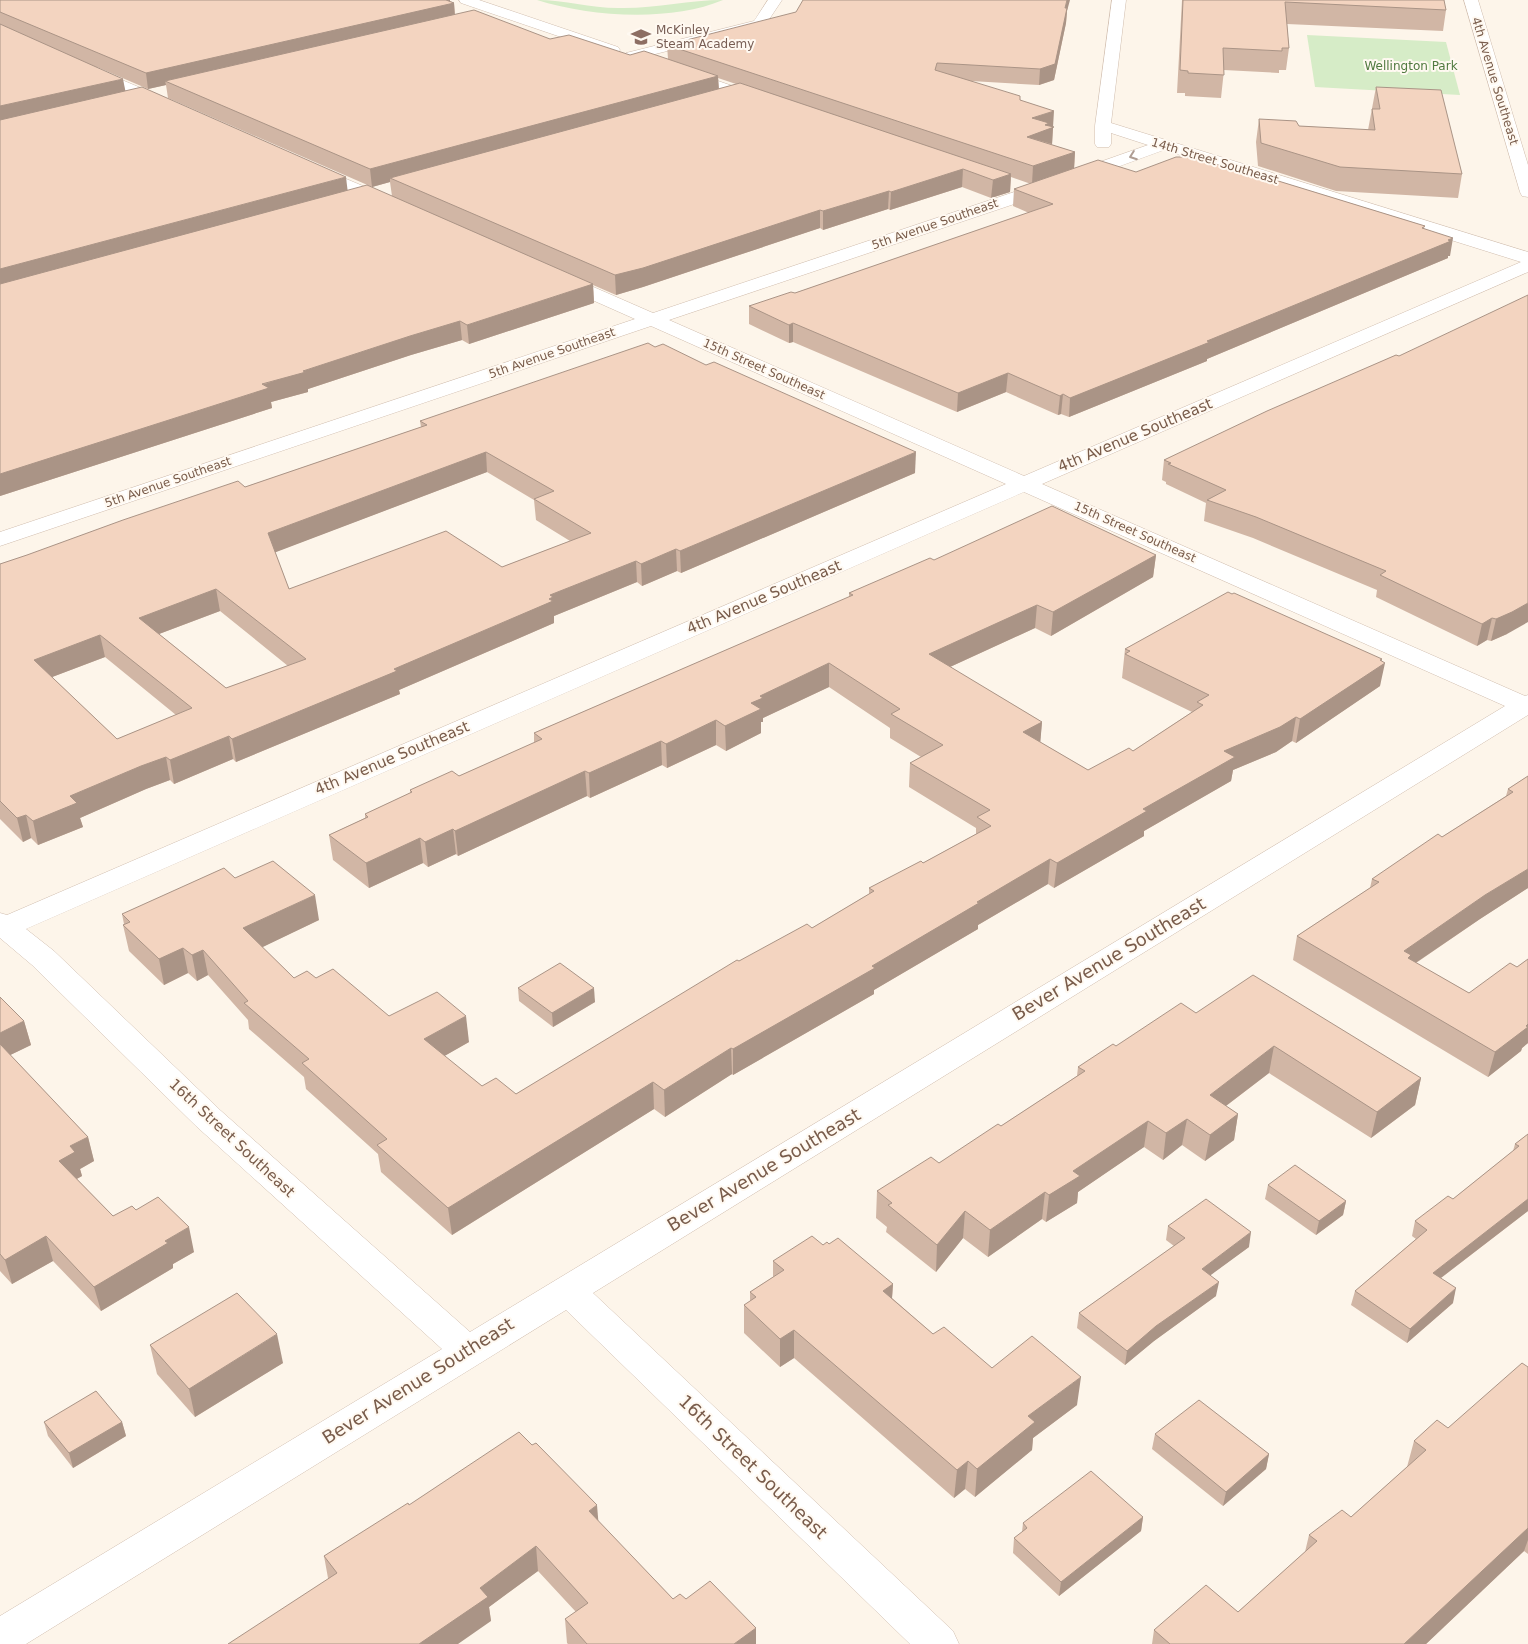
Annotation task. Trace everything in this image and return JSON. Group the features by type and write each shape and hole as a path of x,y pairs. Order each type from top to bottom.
{"street":[{"path":"466,0 771,103"},
{"path":"632,56 759,24 775,0"},
{"path":"1103,168 1103,126 1119,0"},
{"name":"4th Avenue Southeast","path":"1471,0 1528,192"},
{"path":"477,20 505,13"},
{"path":"78,66 182,111"},
{"path":"129,100 176,90"},
{"path":"712,101 742,93"},
{"name":"14th Street Southeast","path":"1103,126 1528,258"},
{"name":"5th Avenue Southeast","path":"0,539 1103,168 1163,145"},
{"path":"297,162 407,211"},
{"path":"1010,184 1032,192"},
{"path":"348,200 392,188"},
{"name":"4th Avenue Southeast","path":"2,926 1528,265"},
{"name":"15th Street Southeast","path":"544,272 1527,705"},
{"name":"Bever Avenue Southeast","path":"0,1638 1527,705"},
{"name":"16th Street Southeast","path":"2,926 43,958 208,1118 468,1351"},
{"name":"16th Street Southeast","path":"568,1290 938,1644"}],"green space":[{"path":"537,0 618,8 723,0 679,12 630,15 581,10"},
{"name":"Wellington Park","path":"1307,35 1446,42 1460,95 1315,87"}],"building":[{"path":"0,0 446,0 454,3 146,73 0,12"},
{"path":"803,0 1067,0 1055,64 1040,69 937,63 935,70 1020,96 1020,100 1054,111 1032,118 1049,123 1045,125 1054,127 1027,137 1075,152 1033,166 667,45 796,12"},
{"path":"1183,0 1444,0 1446,10 1285,2 1289,48 1282,48 1282,51 1223,48 1224,75 1188,73 1188,71 1180,70"},
{"path":"474,10 550,39 569,35 630,55 644,51 718,76 370,169 165,81"},
{"path":"0,24 123,79 0,106"},
{"path":"740,83 1011,174 993,180 963,169 891,192 889,191 823,211 820,210 643,268 615,275 390,178"},
{"path":"142,87 346,177 0,269 0,120"},
{"path":"1376,87 1441,90 1462,174 1340,167 1261,143 1259,119 1296,121 1299,126 1375,130 1372,109 1380,109"},
{"path":"1176,157 1192,157 1262,178 1262,176 1425,226 1422,228 1453,238 1448,240 1451,241 1207,341 1210,342 1070,398 1063,394 1060,396 1008,373 958,393 793,323 789,325 749,306 791,292 795,293 1053,204 1014,189 1098,160 1136,172"},
{"path":"367,185 593,284 467,325 460,321 410,336 303,371 306,372 262,384 269,388 0,474 0,284"},
{"path":"1528,295 1528,603 1512,612 1496,619 1492,618 1482,624 1380,575 1386,571 1256,517 1207,500 1226,490 1168,464 1171,463 1164,460 1267,411 1396,355 1399,356"},
{"path":"648,343 655,347 663,344 706,365 714,362 916,452 680,551 676,549 641,564 636,561 550,595 553,597 549,599 553,601 394,669 397,671 232,739 229,736 170,760 166,757 141,766 70,796 77,803 33,821 26,815 17,818 0,801 0,564 238,481 245,487 427,425 420,421","holes":["486,452 554,491 534,499 591,533 502,567 446,531 289,589 268,533","216,589 306,659 226,688 139,618","100,635 192,708 117,739 34,660"]},
{"path":"1052,506 1156,555 1053,612 1037,605 929,654 1042,722 1023,732 1088,770 1129,748 1133,751 1203,705 1197,702 1209,695 1125,654 1130,651 1125,649 1228,592 1382,659 1380,660 1385,663 1300,719 1296,717 1280,727 1224,751 1235,757 1143,809 1147,811 1057,863 1050,859 872,966 875,968 733,1049 731,1048 664,1090 653,1082 448,1208 377,1145 387,1139 302,1063 309,1059 244,1003 248,1001 203,950 192,955 183,948 159,959 123,925 130,922 122,914 224,868 235,878 273,861 315,895 243,928 294,978 307,971 316,978 333,969 389,1016 437,992 466,1016 424,1039 482,1086 496,1078 516,1094 737,960 739,961 807,924 812,928 874,891 869,888 921,861 923,863 991,826 977,817 990,810 910,763 943,745 891,714 900,709 829,663 760,696 763,698 751,703 761,709 725,726 716,720 666,744 661,741 589,773 585,771 455,831 453,829 425,842 420,838 366,863 329,835 368,817 365,814 412,792 410,790 452,771 459,776 542,739 534,733 853,595 849,593 930,558 934,560"},
{"path":"1528,776 1528,869 1485,895 1404,951 1411,955 1408,958 1469,993 1510,963 1517,967 1528,959 1528,1024 1526,1026 1528,1027 1495,1052 1297,936 1379,882 1372,879 1438,834 1442,837 1513,792 1508,789"},
{"path":"560,963 594,988 552,1013 518,988"},
{"path":"1253,975 1421,1078 1377,1112 1274,1046 1210,1095 1238,1114 1210,1135 1187,1119 1166,1133 1148,1121 1073,1171 1080,1176 1049,1195 1045,1192 990,1230 965,1211 937,1245 888,1205 892,1203 877,1191 931,1157 939,1163 998,1124 1001,1126 1085,1071 1078,1067 1113,1044 1116,1046 1181,1003 1196,1013"},
{"path":"0,997 24,1021 0,1033"},
{"path":"0,1044 88,1137 70,1146 75,1152 59,1161 113,1216 132,1206 136,1210 158,1197 189,1227 165,1241 168,1243 94,1287 46,1236 5,1260 0,1254"},
{"path":"1528,1134 1528,1199 1433,1273 1456,1288 1410,1329 1355,1291 1427,1230 1415,1221 1448,1196 1453,1199 1519,1146 1515,1144"},
{"path":"1295,1165 1346,1201 1319,1221 1268,1185"},
{"path":"1206,1199 1251,1232 1202,1269 1219,1282 1156,1326 1127,1351 1079,1313 1185,1238 1168,1226"},
{"path":"812,1236 823,1245 827,1242 829,1244 838,1238 893,1284 883,1291 933,1334 944,1327 992,1368 1032,1336 1081,1377 1028,1416 1035,1422 977,1469 968,1461 957,1470 794,1330 780,1339 744,1305 756,1297 750,1292 784,1270 773,1261"},
{"path":"237,1293 277,1334 189,1389 150,1345"},
{"path":"1522,1363 1528,1367 1528,1528 1404,1644 1170,1644 1154,1630 1206,1585 1238,1612 1317,1541 1309,1535 1342,1510 1351,1517 1426,1450 1414,1441 1437,1420 1448,1428"},
{"path":"96,1391 122,1422 69,1453 44,1422"},
{"path":"1199,1400 1269,1454 1226,1492 1155,1434"},
{"path":"519,1432 532,1445 536,1443 597,1505 589,1511 673,1599 680,1594 686,1599 710,1581 756,1628 734,1644 587,1644 565,1619 588,1603 536,1546 480,1588 488,1597 419,1644 228,1644 337,1573 324,1556 408,1503 409,1505"},
{"path":"1091,1471 1143,1517 1061,1582 1014,1538 1027,1528 1023,1523"}],"place":[{"name":"McKinley Steam Academy","path":"641,37"}]}
